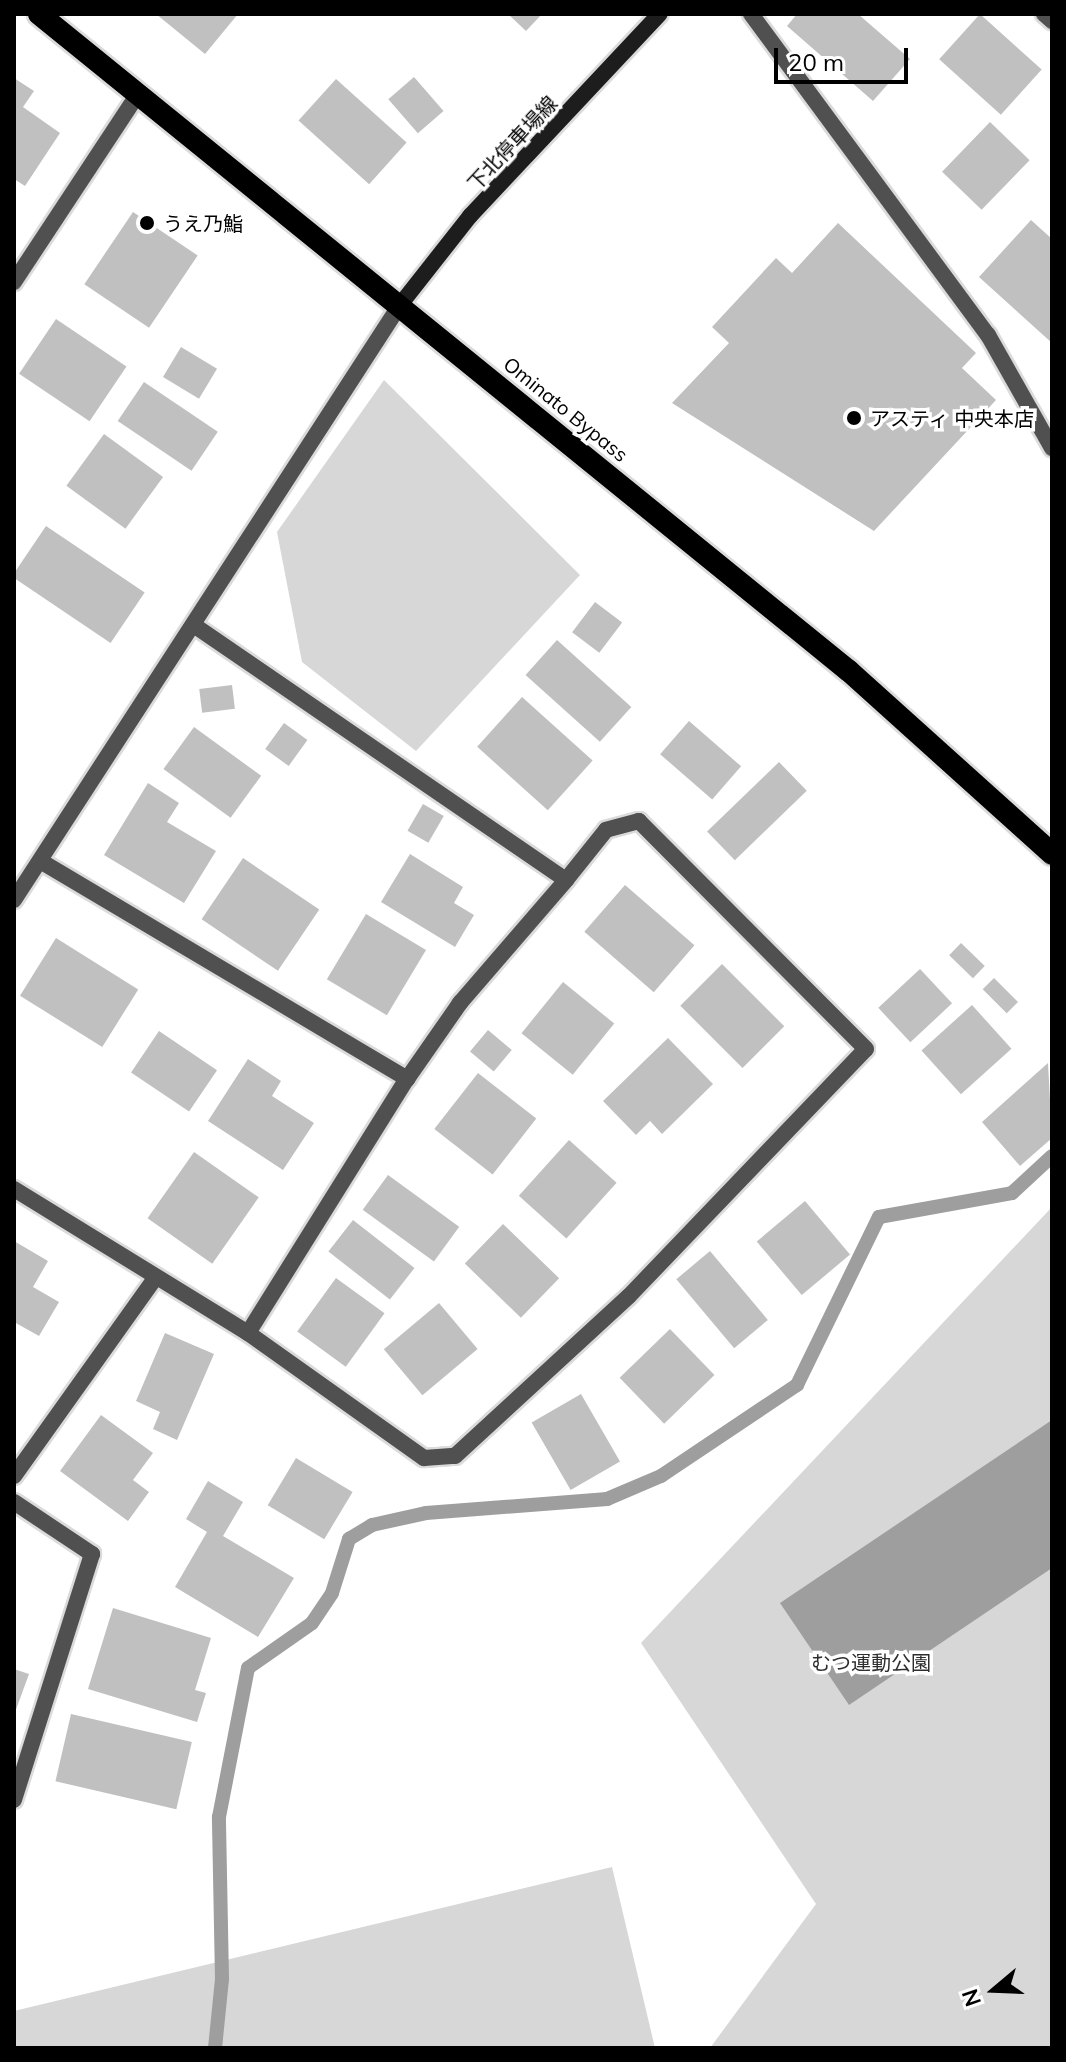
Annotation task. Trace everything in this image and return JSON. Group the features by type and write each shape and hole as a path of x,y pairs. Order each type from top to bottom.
{"highway":[{"name":"Ominato Bypass","path":"47,17 849,671 1052,854"}],"main road":[{"name":"下北停車場線","path":"400,305 470,216 660,14"}],"street":[{"path":"751,14 988,335 1052,448"},
{"path":"1044,14 1052,21"},
{"path":"14,282 138,94"},
{"path":"14,900 196,627 400,305"},
{"path":"196,627 566,880"},
{"path":"14,1189 248,1333 424,1458 455,1456 629,1296 866,1049 639,821 606,830 460,1003 407,1079 248,1333"},
{"path":"42,862 407,1079"},
{"path":"14,1476 155,1278"},
{"path":"14,1502 92,1554 14,1800"}],"green space":[{"path":"384,380 580,575 416,751 302,662 277,532"},
{"name":"むつ運動公園","path":"1052,1207 1052,2048 710,2048 816,1904 641,1643"},
{"path":"612,1867 655,2048 14,2048 14,2011"}],"shaded area":[{"path":"1052,1420 1052,1568 849,1705 780,1603"}],"building":[{"path":"156,14 238,14 205,54"},
{"path":"508,14 542,14 526,31"},
{"path":"797,14 858,14 910,59 873,101 787,26"},
{"path":"980,14 1042,70 1001,115 939,59"},
{"path":"414,77 444,111 418,133 388,99"},
{"path":"14,78 34,91 23,107 60,133 25,186 14,179"},
{"path":"336,79 407,143 369,184 299,121"},
{"path":"990,122 1030,160 982,210 942,172"},
{"path":"133,212 198,256 149,328 84,284"},
{"path":"1031,220 1052,239 1052,343 979,277"},
{"path":"838,223 976,353 962,368 996,400 874,531 672,403 729,343 712,327 776,258 792,273"},
{"path":"56,319 126,367 90,421 19,374"},
{"path":"181,347 217,369 199,399 163,377"},
{"path":"144,382 218,432 192,471 118,421"},
{"path":"104,434 163,477 125,529 66,486"},
{"path":"46,526 145,593 111,643 14,578"},
{"path":"595,602 622,622 599,653 572,632"},
{"path":"557,640 631,707 600,742 526,675"},
{"path":"232,685 235,709 202,713 199,689"},
{"path":"522,697 593,761 548,810 477,747"},
{"path":"689,721 741,766 712,799 660,754"},
{"path":"284,723 307,740 289,766 265,749"},
{"path":"194,727 261,776 231,818 163,769"},
{"path":"779,762 807,791 735,860 707,831"},
{"path":"148,783 179,803 167,822 216,851 184,903 104,855"},
{"path":"423,804 444,816 428,843 408,831"},
{"path":"410,854 463,887 454,903 474,915 455,947 381,902"},
{"path":"243,858 319,909 278,971 202,919"},
{"path":"625,885 694,945 654,992 584,932"},
{"path":"366,914 426,950 387,1015 327,979"},
{"path":"56,938 138,989 102,1047 20,996"},
{"path":"961,943 985,966 973,978 949,955"},
{"path":"722,964 784,1026 743,1068 680,1006"},
{"path":"920,969 952,1003 910,1042 878,1008"},
{"path":"994,978 1018,1002 1007,1013 983,989"},
{"path":"563,982 614,1024 573,1075 521,1033"},
{"path":"972,1005 1011,1049 961,1094 921,1051"},
{"path":"488,1030 512,1050 494,1071 470,1051"},
{"path":"159,1031 217,1070 189,1112 131,1072"},
{"path":"668,1038 713,1084 662,1134 650,1121 636,1135 603,1101"},
{"path":"248,1059 281,1081 272,1096 314,1123 283,1170 208,1121"},
{"path":"1048,1063 1052,1138 1020,1166 982,1122"},
{"path":"478,1073 536,1119 493,1175 434,1129"},
{"path":"569,1140 617,1183 566,1239 519,1196"},
{"path":"194,1152 259,1197 212,1264 148,1218"},
{"path":"388,1175 459,1227 434,1262 363,1210"},
{"path":"805,1201 850,1255 802,1295 757,1241"},
{"path":"353,1220 414,1268 390,1300 328,1252"},
{"path":"503,1224 559,1278 521,1318 465,1264"},
{"path":"14,1241 48,1261 33,1287 59,1302 39,1336 14,1322"},
{"path":"710,1251 768,1320 734,1348 676,1279"},
{"path":"336,1278 385,1313 346,1367 297,1331"},
{"path":"439,1303 478,1349 422,1395 384,1349"},
{"path":"670,1329 714,1375 664,1424 620,1378"},
{"path":"165,1333 214,1354 177,1440 153,1429 160,1412 136,1401"},
{"path":"581,1394 620,1462 571,1490 532,1422"},
{"path":"101,1415 153,1453 133,1480 149,1492 128,1521 60,1471"},
{"path":"296,1458 353,1492 324,1539 268,1505"},
{"path":"208,1481 243,1502 223,1536 294,1578 258,1637 175,1587 207,1532 186,1519"},
{"path":"113,1608 211,1638 195,1690 206,1693 197,1722 88,1689"},
{"path":"14,1669 29,1674 14,1715"},
{"path":"71,1714 192,1742 176,1809 55,1781"}],"waterway":[{"path":"215,2048 222,1979 219,1817 248,1668 312,1623 332,1593 349,1539 372,1525 426,1513 607,1499 661,1476 797,1385 879,1217 1012,1193 1052,1156"}],"place":[{"name":"うえ乃鮨","path":"147,223"},
{"name":"アスティ 中央本店","path":"854,418"}]}
